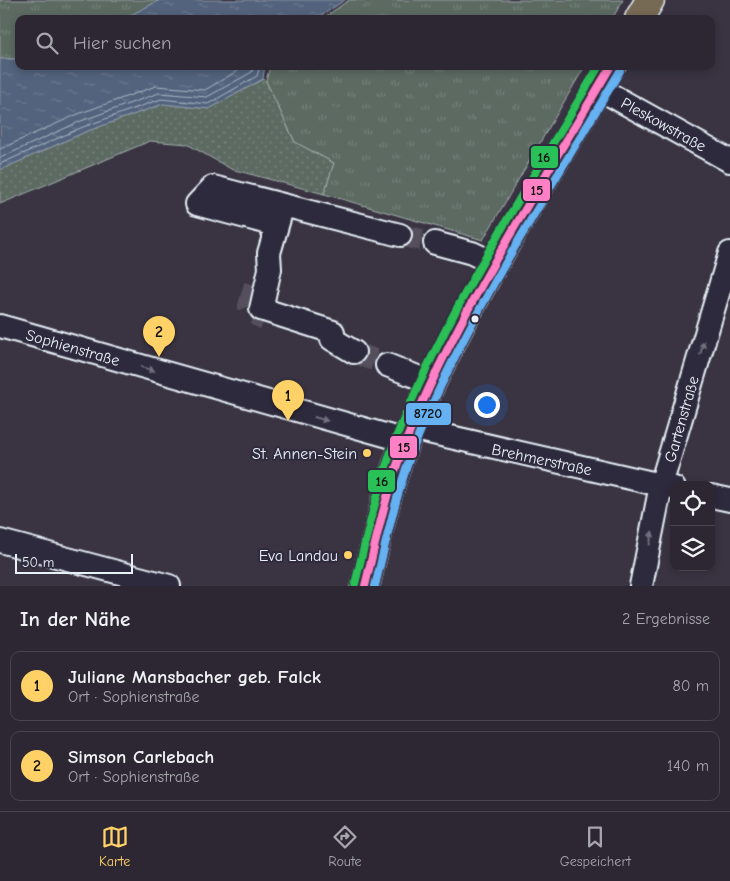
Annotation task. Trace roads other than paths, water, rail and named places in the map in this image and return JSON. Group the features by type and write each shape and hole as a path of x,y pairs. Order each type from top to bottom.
{"main road":[{"path":"641,15 650,0"},
{"path":"365,586 392,481 408,435 430,382 454,334 605,77"}],"street":[{"name":"Pleskowstraße","path":"605,77 730,161"},
{"path":"255,285 261,265 269,253 280,215 400,235"},
{"path":"435,243 472,253 495,264"},
{"path":"269,253 270,269 261,309 333,332 332,339"},
{"name":"Gartenstraße","path":"641,586 730,253"},
{"path":"265,318 332,339 354,352"},
{"name":"Sophienstraße","path":"0,326 408,435"},
{"path":"387,365 430,382"},
{"name":"Brehmerstraße","path":"408,435 668,486"},
{"path":"715,497 730,500"},
{"path":"0,541 169,586"}],"water":[{"path":"160,0 345,0 322,15 131,15"},
{"path":"0,59 15,59 15,70 264,70 263,79 209,109 163,104 85,132 0,170"}],"tunnel":[{"path":"400,235 435,243"},
{"path":"255,285 249,306 252,313 265,319"},
{"path":"354,352 387,365"}],"place":[{"name":"Simson Carlebach","path":"159,357"},
{"name":"Juliane Mansbacher geb. Falck","path":"288,421"},
{"name":"St. Annen-Stein","path":"367,453"},
{"name":"Eva Landau","path":"348,555"}]}
